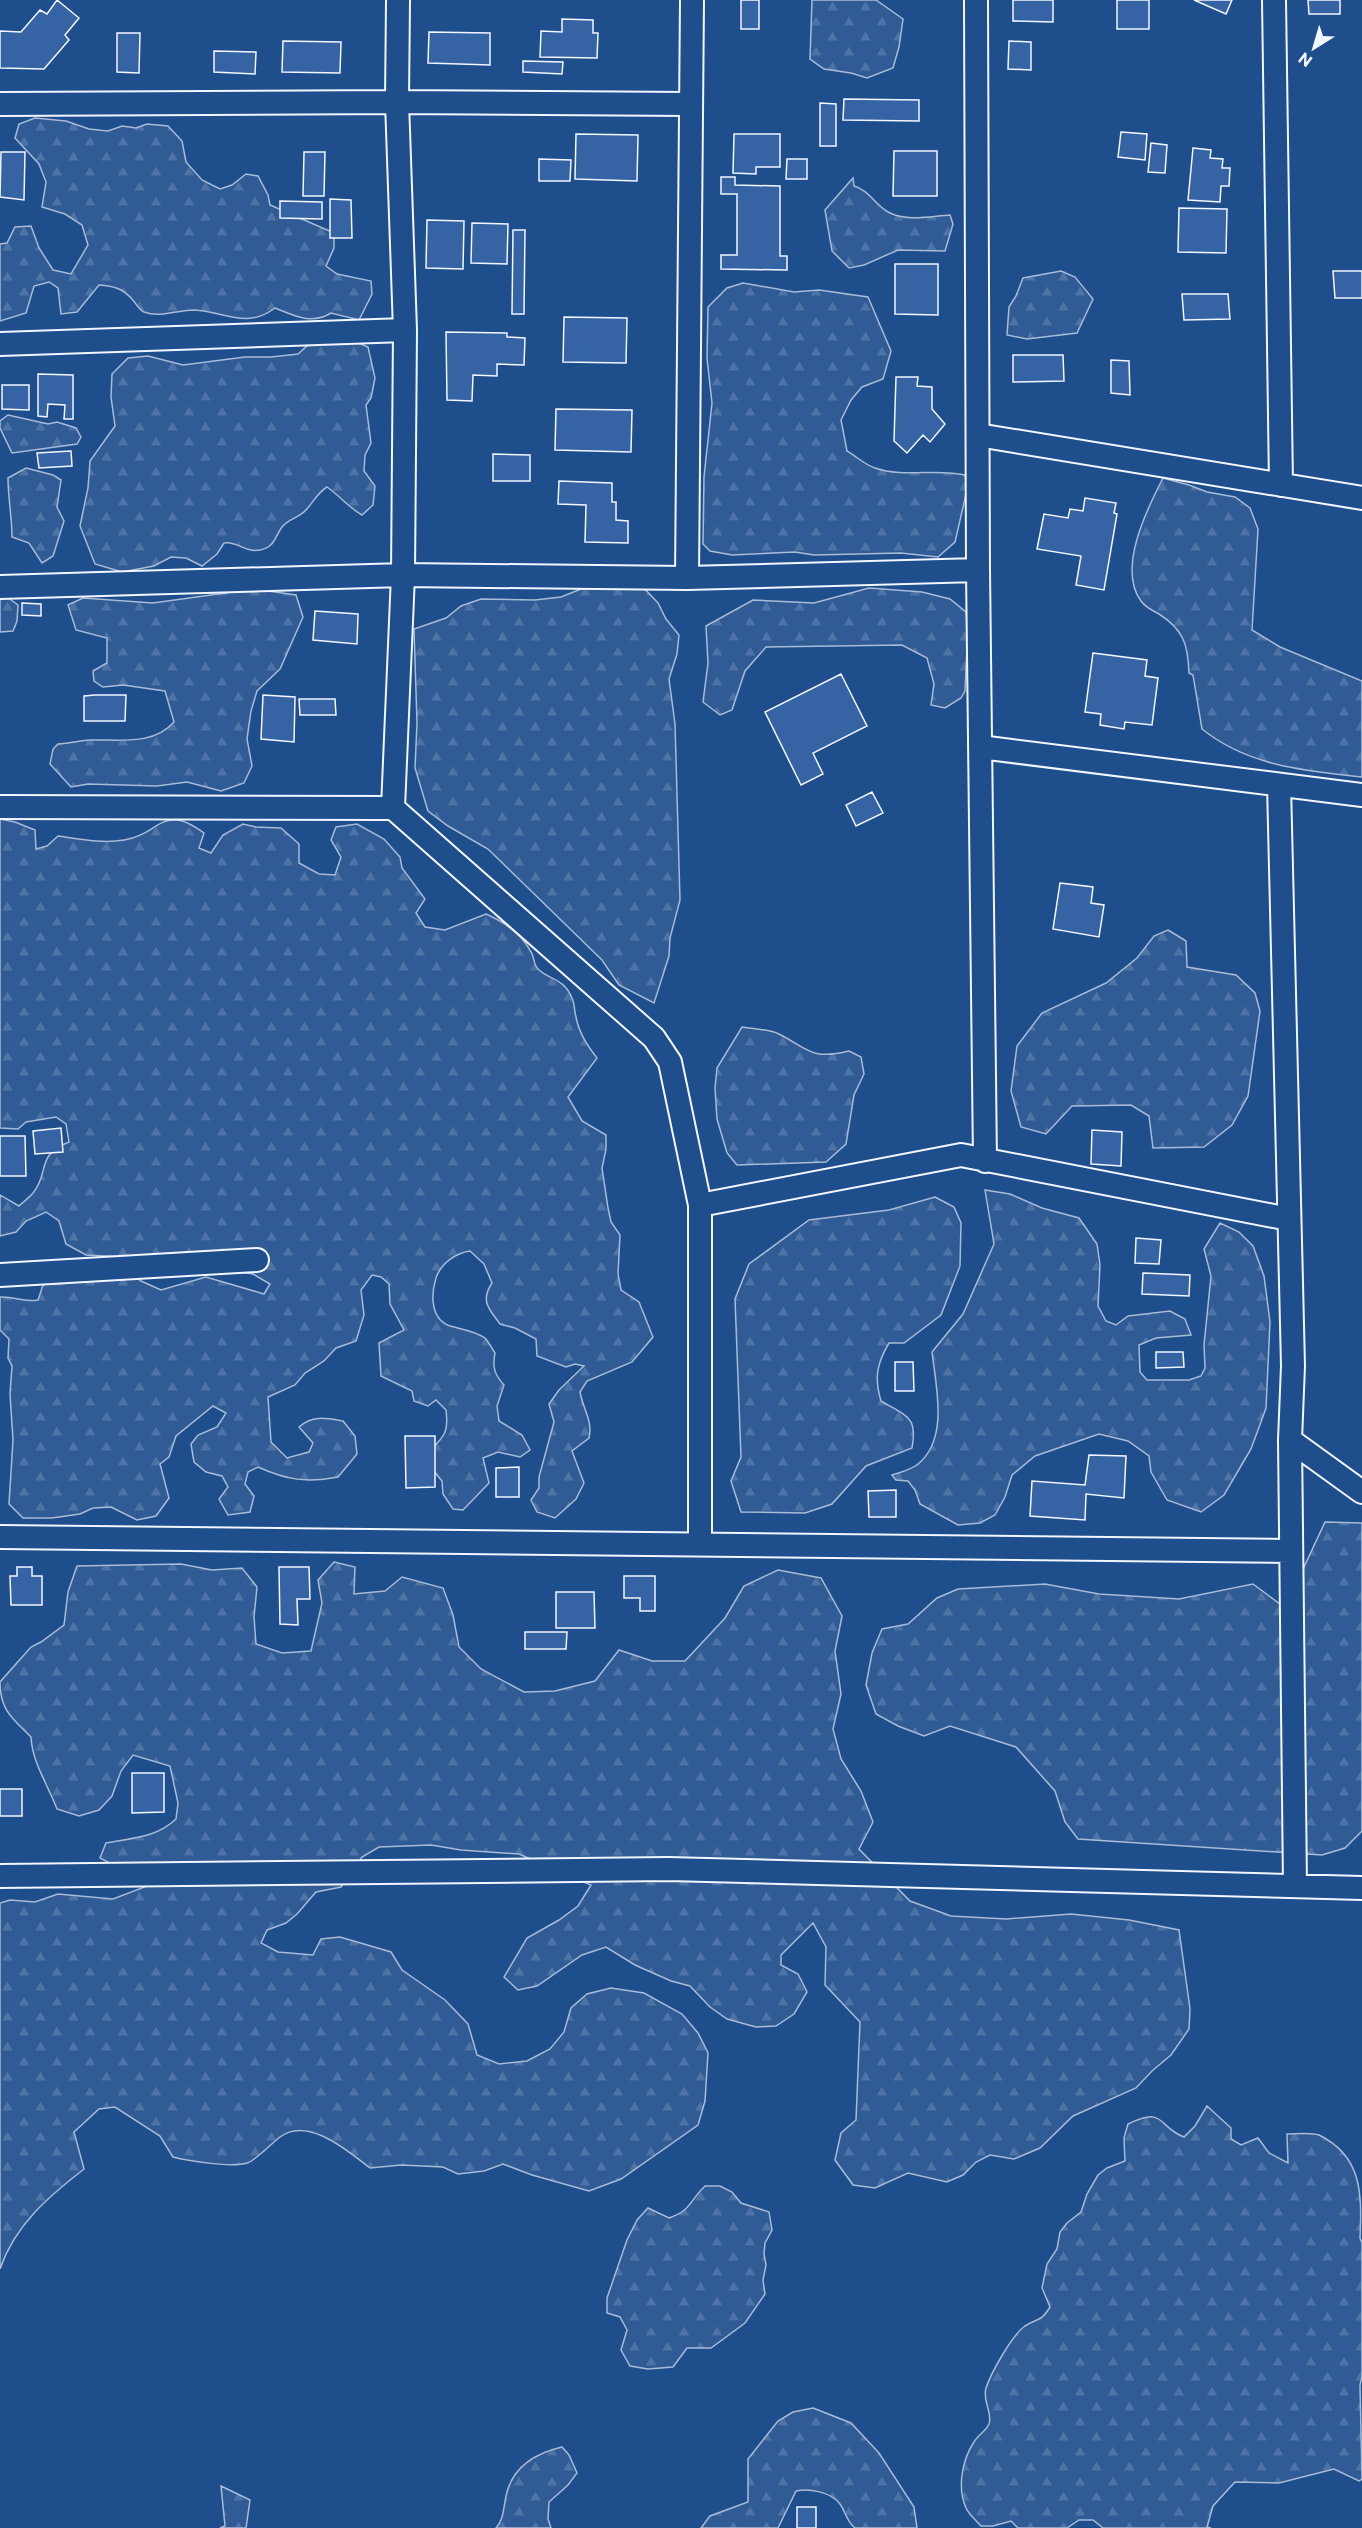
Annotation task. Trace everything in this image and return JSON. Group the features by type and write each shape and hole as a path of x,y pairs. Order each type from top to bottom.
{"street":[{"path":"393,808 403,575 405,330 397,102 398,0"},
{"path":"687,578 689,104 692,0"},
{"path":"976,0 978,570 986,1161"},
{"path":"1274,0 1281,485"},
{"path":"0,104 397,102 689,104"},
{"path":"0,344 405,330"},
{"path":"978,435 1362,498"},
{"path":"0,587 403,575 687,578 978,570"},
{"path":"980,747 1362,795"},
{"path":"1279,785 1293,1366 1290,1440 1295,1886"},
{"path":"0,807 393,808 654,1038 670,1062 700,1204 700,1544"},
{"path":"700,1204 961,1155 1289,1219"},
{"path":"0,1275 257,1260"},
{"path":"1290,1440 1362,1492"},
{"path":"0,1537 1291,1551"},
{"path":"0,1876 669,1869 1362,1888"}],"green space":[{"path":"812,0 876,0 903,19 893,68 867,78 824,69 810,59"},
{"path":"35,118 66,121 89,129 108,131 122,126 136,128 147,124 168,126 182,141 186,162 202,180 220,189 232,185 246,174 258,176 268,195 270,205 334,233 334,248 326,266 337,274 371,281 372,294 359,320 331,313 324,317 303,318 275,308 254,318 245,319 194,310 150,314 142,311 121,290 99,285 77,312 61,314 58,288 49,282 34,286 26,313 0,321 0,244 7,243 15,227 31,226 39,248 53,270 71,274 88,245 82,225 65,214 42,207 46,182 39,164 15,138 19,124"},
{"path":"853,178 854,186 864,191 883,209 895,215 919,218 950,215 953,224 945,251 898,250 864,265 849,268 832,251 825,210"},
{"path":"1061,271 1075,277 1093,299 1077,333 1027,339 1007,335 1009,307 1023,278"},
{"path":"743,283 794,292 819,290 868,297 891,351 883,379 862,387 851,400 841,420 847,451 868,465 886,471 943,472 965,475 967,490 955,542 938,557 901,553 814,555 795,552 732,555 710,551 703,544 704,477 712,403 707,358 708,307 727,288"},
{"path":"335,338 354,341 368,347 375,378 371,398 366,405 371,443 365,455 364,471 375,486 373,505 362,515 327,487 305,511 284,524 265,549 250,550 224,543 217,554 202,566 186,558 171,557 154,566 122,572 95,564 80,526 88,488 90,461 115,426 111,397 112,374 128,358 148,356 183,365 245,357 271,357 298,354 308,345"},
{"path":"8,415 48,424 57,422 76,428 81,437 77,444 12,453 0,428 0,421"},
{"path":"26,468 53,475 61,480 57,507 64,521 53,556 42,563 29,543 12,537 8,478"},
{"path":"1163,478 1207,492 1235,497 1250,508 1258,529 1252,630 1280,647 1362,681 1362,777 1298,769 1258,759 1238,751 1202,729 1193,675 1189,673 1183,639 1174,626 1141,601 1134,588 1133,556 1137,539 1149,506"},
{"path":"640,584 658,603 666,619 679,635 677,654 669,679 675,724 680,900 670,938 669,956 654,1003 619,985 602,960 488,849 448,826 428,811 415,768 417,723 414,629 446,618 461,606 481,599 535,600 561,597 581,589 621,588"},
{"path":"869,588 922,592 950,599 966,612 968,626 965,691 961,698 945,708 931,705 934,684 927,658 902,645 766,647 745,671 732,710 720,715 703,702 708,663 706,626 753,600 814,603"},
{"path":"254,589 296,595 303,617 280,669 257,691 247,739 252,766 244,783 221,791 187,782 157,786 88,784 71,787 50,764 53,749 58,744 90,740 146,738 166,730 174,722 165,691 123,685 103,687 94,681 93,671 107,663 107,638 76,630 68,605 83,598 153,603"},
{"path":"3,594 18,605 17,621 13,631 0,632 0,595"},
{"path":"0,819 35,830 36,849 47,846 58,836 99,841 124,840 136,837 170,820 179,820 204,833 199,848 211,853 223,835 243,824 281,828 299,844 299,863 319,874 335,875 341,857 331,840 336,827 357,824 384,839 400,857 402,868 425,899 416,913 425,927 445,930 486,914 518,934 532,954 538,969 561,983 569,991 581,1034 597,1058 568,1097 582,1121 606,1135 602,1168 611,1222 620,1235 618,1274 621,1290 639,1302 653,1337 632,1362 587,1381 580,1392 589,1420 590,1432 589,1438 572,1451 584,1483 576,1499 555,1518 537,1512 531,1500 539,1488 539,1477 554,1422 549,1404 559,1390 584,1366 575,1364 566,1367 537,1356 536,1339 515,1328 500,1324 489,1309 486,1300 492,1283 484,1264 470,1251 450,1260 438,1273 433,1291 435,1312 443,1323 468,1330 488,1341 495,1353 495,1371 504,1385 497,1406 499,1421 522,1435 530,1450 520,1457 498,1452 483,1458 489,1483 463,1510 453,1509 443,1494 442,1481 427,1463 432,1449 445,1431 446,1410 436,1400 428,1406 414,1401 412,1391 381,1376 379,1343 404,1330 390,1304 389,1284 381,1277 372,1275 361,1290 364,1315 356,1341 336,1348 324,1361 305,1373 295,1385 268,1397 271,1442 287,1458 309,1452 313,1443 299,1427 304,1423 320,1418 343,1421 355,1436 357,1454 338,1477 316,1480 297,1479 258,1467 248,1472 245,1484 254,1496 250,1512 228,1515 219,1499 228,1487 222,1476 206,1472 194,1462 191,1444 198,1435 217,1427 226,1413 213,1406 176,1436 169,1457 160,1464 169,1498 156,1516 137,1520 111,1507 93,1508 80,1514 52,1518 23,1518 9,1504 13,1440 10,1394 12,1366 8,1358 9,1339 0,1330 0,1297 38,1300 43,1285 72,1276 124,1268 141,1281 161,1290 206,1277 264,1294 270,1284 253,1274 219,1269 205,1251 181,1258 86,1255 66,1244 59,1221 46,1212 26,1221 16,1232 0,1236 0,1195 19,1206 38,1186 51,1153 69,1142 66,1124 56,1117 26,1122 18,1129 0,1128"},
{"path":"1168,930 1186,941 1187,967 1236,975 1255,993 1260,1011 1248,1096 1232,1125 1204,1147 1153,1148 1149,1116 1131,1105 1072,1106 1046,1134 1021,1127 1011,1091 1017,1046 1042,1013 1106,983 1137,958 1154,936"},
{"path":"742,1027 775,1032 818,1054 849,1051 861,1057 864,1074 854,1095 846,1144 826,1162 737,1165 727,1153 717,1119 715,1088 717,1068"},
{"path":"985,1190 1010,1194 1042,1208 1079,1218 1097,1244 1100,1265 1098,1306 1106,1321 1116,1325 1128,1316 1170,1311 1185,1319 1191,1335 1156,1338 1139,1345 1140,1372 1147,1380 1189,1380 1201,1376 1205,1368 1204,1345 1211,1276 1204,1249 1220,1223 1239,1232 1253,1246 1264,1276 1270,1322 1266,1408 1251,1449 1224,1495 1201,1512 1167,1500 1151,1472 1149,1456 1128,1441 1099,1434 1035,1456 1012,1475 1005,1497 995,1515 980,1523 958,1525 920,1504 915,1490 908,1481 896,1480 892,1475 918,1464 928,1453 934,1441 938,1396 932,1352 963,1314 994,1244"},
{"path":"935,1197 954,1207 961,1223 960,1266 941,1315 904,1343 889,1343 882,1357 877,1378 881,1401 903,1414 911,1423 912,1448 866,1466 832,1504 805,1513 741,1512 731,1481 741,1457 735,1299 749,1264 809,1220 889,1210"},
{"path":"1325,1522 1362,1523 1362,1831 1345,1848 1322,1855 1078,1839 1065,1822 1055,1791 1016,1747 950,1726 924,1736 876,1714 866,1685 872,1653 882,1629 908,1624 937,1598 958,1589 1045,1584 1099,1594 1179,1599 1253,1584 1280,1604 1290,1597"},
{"path":"334,1562 355,1567 354,1594 385,1591 402,1577 443,1588 453,1615 459,1647 481,1669 524,1692 555,1691 595,1681 619,1650 652,1661 685,1661 725,1618 744,1586 778,1570 821,1578 842,1616 835,1651 841,1694 833,1729 841,1759 861,1791 873,1822 859,1849 910,1901 951,1916 1006,1919 1071,1914 1129,1920 1179,1930 1190,2009 1189,2029 1171,2055 1136,2088 1073,2116 1040,2148 1014,2159 990,2155 976,2162 963,2175 947,2182 908,2173 875,2188 853,2185 835,2160 841,2133 856,2120 860,2022 825,1985 826,1947 813,1923 781,1955 781,1965 798,1974 807,1992 794,2014 776,2026 756,2027 727,2019 710,2007 690,1986 671,1981 635,1965 606,1947 582,1955 537,1986 518,1990 504,1977 527,1938 578,1906 591,1885 519,1854 461,1850 431,1845 379,1847 362,1857 341,1887 316,1892 286,1923 267,1930 261,1943 278,1952 313,1955 321,1939 340,1937 391,1952 402,1970 445,2000 468,2024 477,2055 499,2064 527,2061 550,2049 564,2032 571,2008 587,1994 611,1988 644,1993 682,2014 698,2033 708,2053 705,2101 698,2125 621,2179 589,2191 532,2175 503,2164 484,2171 458,2174 443,2167 401,2165 370,2168 327,2138 303,2131 291,2132 280,2137 247,2163 221,2164 189,2160 173,2157 160,2136 115,2107 99,2109 74,2132 84,2169 34,2213 14,2239 0,2269 0,1903 10,1900 35,1902 58,1894 113,1899 150,1885 100,1858 106,1843 152,1834 168,1825 176,1819 178,1803 170,1766 133,1755 121,1771 112,1796 99,1810 79,1816 57,1809 37,1764 31,1737 8,1713 2,1700 0,1682 31,1647 64,1625 68,1592 77,1566 181,1564 212,1570 242,1568 257,1587 254,1617 256,1644 282,1653 311,1651 322,1603 318,1580"},
{"path":"1207,2106 1231,2128 1231,2139 1241,2145 1258,2138 1269,2153 1288,2163 1287,2134 1316,2134 1333,2144 1344,2154 1351,2165 1359,2191 1362,2243 1362,2377 1360,2385 1362,2479 1359,2481 1334,2469 1279,2483 1235,2482 1213,2506 1207,2527 1211,2528 1103,2528 1093,2520 1079,2520 1067,2528 1018,2528 1011,2521 993,2526 981,2526 967,2511 963,2500 961,2483 966,2457 974,2442 989,2424 990,2415 985,2393 997,2364 1020,2331 1041,2318 1050,2307 1042,2288 1047,2264 1057,2249 1060,2232 1081,2212 1087,2194 1098,2175 1107,2168 1125,2161 1124,2138 1128,2124 1140,2119 1155,2117 1175,2133 1184,2137 1195,2126"},
{"path":"705,2186 720,2186 732,2192 741,2203 769,2212 772,2230 765,2243 766,2265 763,2280 765,2294 745,2323 711,2348 687,2348 673,2367 648,2369 630,2366 621,2350 627,2330 620,2317 607,2313 607,2298 627,2240 637,2220 648,2208 669,2218 682,2212"},
{"path":"813,2408 851,2423 879,2453 914,2507 917,2528 855,2528 842,2507 831,2496 807,2490 796,2491 778,2528 701,2528 710,2516 748,2502 748,2459 778,2421 793,2412"},
{"path":"562,2447 569,2455 577,2473 568,2485 549,2502 548,2519 551,2528 496,2528 502,2516 507,2490 517,2472 541,2454"},
{"path":"221,2486 250,2500 246,2528 220,2528 225,2526"}],"building":[{"path":"57,0 79,18 65,35 69,40 44,69 0,68 0,31 21,32 40,10 47,14"},
{"path":"741,0 759,0 759,29 741,29"},
{"path":"1013,0 1053,0 1053,22 1013,21"},
{"path":"1117,0 1149,0 1149,29 1117,29"},
{"path":"1194,0 1232,0 1226,14"},
{"path":"1308,0 1340,0 1340,14 1309,14"},
{"path":"562,19 593,20 593,33 598,33 597,58 540,57 541,31 562,32"},
{"path":"429,32 490,33 490,65 428,63"},
{"path":"117,33 140,33 139,73 117,72"},
{"path":"283,41 341,42 340,73 282,72"},
{"path":"1009,41 1031,42 1031,70 1008,69"},
{"path":"214,51 256,52 255,74 214,72"},
{"path":"523,61 563,62 562,74 523,72"},
{"path":"844,99 919,100 919,121 843,120"},
{"path":"820,103 836,104 836,146 820,146"},
{"path":"1121,132 1147,134 1145,160 1118,157"},
{"path":"576,134 638,135 637,181 575,179"},
{"path":"734,134 780,134 780,167 756,167 756,174 733,173"},
{"path":"1151,143 1167,145 1165,173 1148,172"},
{"path":"1193,148 1211,150 1210,158 1223,159 1222,168 1230,168 1229,186 1221,186 1220,202 1188,200"},
{"path":"894,151 937,151 937,196 893,196"},
{"path":"1,152 25,152 24,200 0,197"},
{"path":"304,152 325,152 324,196 303,196"},
{"path":"539,159 571,160 570,181 539,181"},
{"path":"787,159 807,159 807,179 786,179"},
{"path":"721,177 735,177 735,185 780,186 780,256 787,256 787,270 721,269 721,255 737,255 737,194 721,194"},
{"path":"330,199 351,200 352,238 330,238"},
{"path":"280,201 322,202 322,219 280,218"},
{"path":"1179,208 1227,209 1226,253 1178,252"},
{"path":"427,220 464,221 463,269 426,268"},
{"path":"472,223 508,224 507,264 471,263"},
{"path":"513,230 525,230 524,314 512,314"},
{"path":"895,264 938,264 938,315 895,314"},
{"path":"1333,271 1362,271 1362,298 1335,298"},
{"path":"1182,294 1228,294 1230,319 1184,320"},
{"path":"564,317 627,318 626,363 563,362"},
{"path":"446,332 507,333 507,337 525,338 524,365 497,364 497,376 473,375 472,401 447,400"},
{"path":"1013,355 1063,355 1064,381 1013,382"},
{"path":"1111,360 1129,361 1130,395 1111,393"},
{"path":"38,374 73,375 73,419 64,419 65,405 48,404 47,417 38,416"},
{"path":"896,377 918,377 917,386 932,387 932,409 945,424 930,442 923,435 907,453 894,441"},
{"path":"2,385 29,385 29,410 2,409"},
{"path":"556,409 632,410 631,452 555,450"},
{"path":"71,451 72,466 39,468 37,453"},
{"path":"493,454 530,455 530,481 493,481"},
{"path":"559,481 612,483 612,502 616,502 616,520 628,521 628,543 585,542 586,505 558,504"},
{"path":"1085,498 1116,503 1114,513 1117,514 1104,590 1076,585 1081,556 1037,549 1044,514 1068,518 1070,509 1083,511"},
{"path":"22,603 41,604 41,616 22,615"},
{"path":"315,611 358,614 357,644 313,640"},
{"path":"1093,653 1147,660 1145,676 1158,678 1152,725 1125,722 1124,729 1100,725 1101,714 1085,712"},
{"path":"841,674 867,726 813,753 823,774 801,785 765,712"},
{"path":"126,695 125,721 84,721 84,696"},
{"path":"263,695 295,697 294,742 261,739"},
{"path":"299,699 335,699 336,715 300,715"},
{"path":"872,792 883,813 856,826 846,805"},
{"path":"1060,883 1093,887 1091,903 1104,905 1099,937 1053,929"},
{"path":"61,1128 63,1152 35,1154 33,1131"},
{"path":"1092,1130 1122,1132 1121,1166 1091,1164"},
{"path":"0,1136 25,1136 26,1176 0,1176"},
{"path":"1136,1238 1161,1240 1159,1264 1135,1263"},
{"path":"1143,1273 1190,1275 1189,1296 1142,1294"},
{"path":"1156,1352 1183,1352 1184,1367 1156,1368"},
{"path":"895,1362 913,1362 914,1391 895,1391"},
{"path":"405,1436 435,1436 435,1487 406,1488"},
{"path":"1089,1455 1126,1456 1124,1498 1086,1494 1085,1520 1030,1516 1032,1481 1085,1485"},
{"path":"519,1467 519,1497 496,1497 496,1468"},
{"path":"896,1490 896,1517 869,1517 868,1491"},
{"path":"17,1567 32,1567 32,1576 42,1576 42,1605 11,1605 10,1576 17,1576"},
{"path":"279,1567 309,1567 310,1599 297,1599 298,1625 280,1624"},
{"path":"624,1576 655,1576 655,1611 640,1611 640,1598 624,1598"},
{"path":"556,1592 594,1592 595,1628 556,1628"},
{"path":"525,1632 567,1632 566,1649 525,1649"},
{"path":"132,1773 164,1773 164,1812 132,1813"},
{"path":"0,1789 22,1789 22,1816 0,1816"},
{"path":"797,2507 816,2507 816,2528 797,2528"}]}
